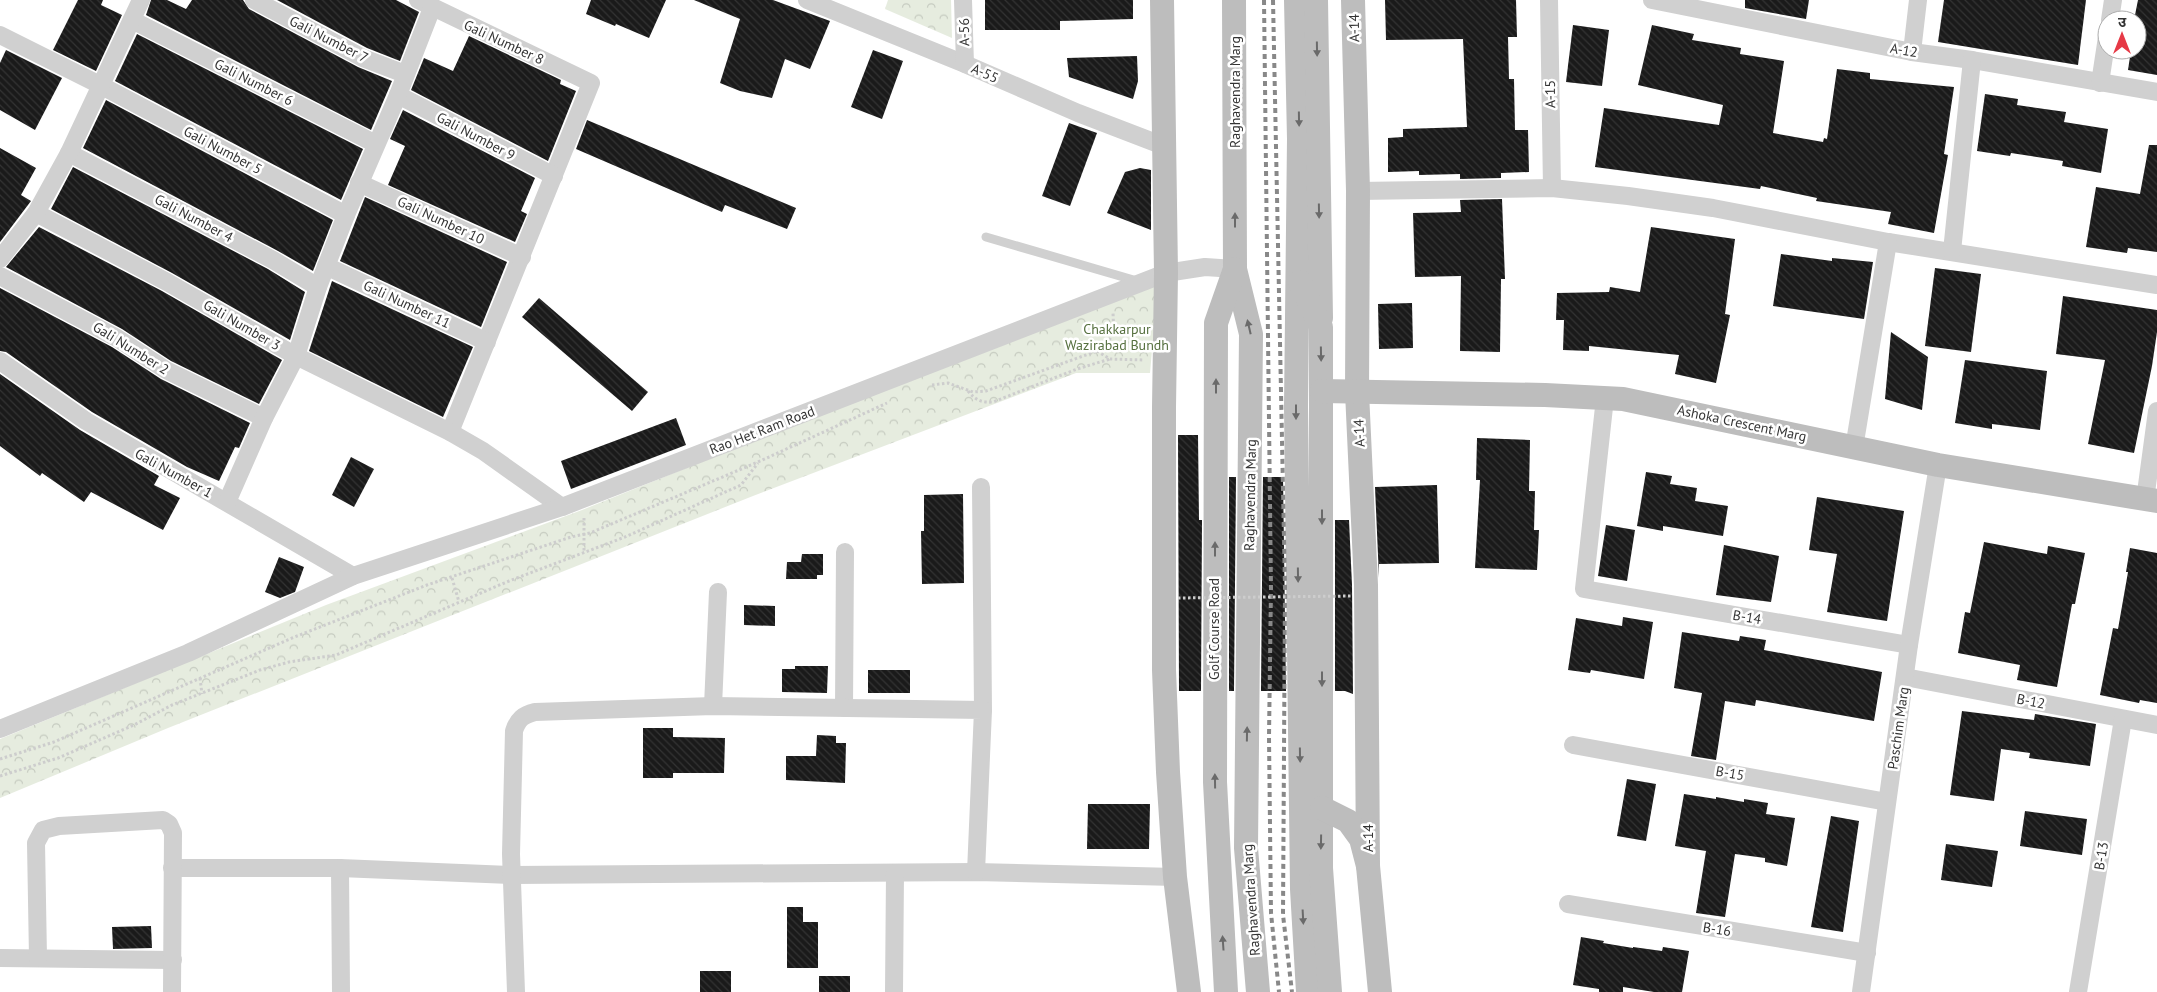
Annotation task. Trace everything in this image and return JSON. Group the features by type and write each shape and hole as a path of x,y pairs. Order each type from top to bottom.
{"street":[{"path":"0,259 36,213 69,153 141,0"},
{"name":"Gali Number 7","path":"254,0 364,58 405,74"},
{"name":"A-55","path":"807,0 965,64 1078,113 1164,146"},
{"name":"A-56","path":"963,0 965,64"},
{"path":"1162,0 1166,273 1164,362 1164,670 1175,878 1190,992"},
{"name":"Raghavendra Marg","path":"1234,0 1235,269 1251,334 1246,848 1258,992"},
{"path":"1296,0 1299,139 1296,407 1302,889 1308,992"},
{"path":"1316,0 1322,391 1321,868 1330,992"},
{"name":"A-14","path":"1353,0 1358,191 1357,392 1366,585 1368,866"},
{"name":"A-15","path":"1549,0 1552,188"},
{"name":"A-12","path":"1652,0 1717,6 1912,52 1972,60 2157,92"},
{"path":"1912,52 1918,0"},
{"path":"227,502 264,418 296,356 318,286 398,94 425,4"},
{"name":"Gali Number 8","path":"425,4 591,83 554,176"},
{"name":"Gali Number 6","path":"132,20 376,144"},
{"name":"Gali Number 5","path":"0,35 100,85 346,215"},
{"path":"1952,251 1972,60"},
{"path":"2100,83 2104,60"},
{"name":"Gali Number 9","path":"398,94 554,176"},
{"name":"Gali Number 4","path":"69,153 273,260 318,286"},
{"path":"450,432 554,176"},
{"name":"Gali Number 10","path":"360,183 522,257"},
{"path":"1358,191 1552,188 1628,196 1714,208 1888,242 2157,285"},
{"name":"Gali Number 3","path":"36,213 167,282 296,356 450,432 483,451 562,507"},
{"path":"1854,448 1888,242"},
{"name":"Gali Number 11","path":"326,266 487,342"},
{"name":"Rao Het Ram Road","path":"0,730 188,652 354,576 562,507 1166,273 1205,267 1235,269"},
{"name":"Golf Course Road","path":"1226,992 1219,882 1214,743 1216,323 1235,269"},
{"name":"Gali Number 2","path":"0,276 116,338 166,370 264,418"},
{"path":"1297,276 1321,327"},
{"name":"Gali Number 1","path":"0,361 86,422 354,576"},
{"name":"Ashoka Crescent Marg","path":"1322,391 1545,395 1623,399 1938,465 2151,500"},
{"name":"B-14","path":"1605,398 1584,589 1909,645"},
{"path":"2151,500 2157,411"},
{"name":"Paschim Marg","path":"1861,992 1909,645 1938,465"},
{"path":"976,872 983,710 982,487"},
{"path":"844,708 845,552"},
{"path":"712,706 718,592"},
{"name":"B-12","path":"1905,677 2157,725"},
{"path":"516,992 512,875 514,731 517,722 524,715 535,712 595,709 712,706 983,710"},
{"name":"B-13","path":"2078,992 2123,719"},
{"name":"B-15","path":"1573,745 1888,802"},
{"path":"1322,808 1348,821 1361,839 1368,866 1380,992"},
{"path":"38,958 36,843 43,830 59,826 163,820 169,824 173,833 172,992"},
{"path":"172,868 340,868 512,875 976,872 1175,878"},
{"path":"340,868 341,992"},
{"path":"894,992 895,873"},
{"name":"B-16","path":"1568,904 1867,953"},
{"path":"0,958 173,960"}],"lane":[{"path":"986,237 1142,283"}],"path":[{"path":"926,385 948,383 973,392 986,391 1097,351 1109,342 1114,332 1113,311 1108,296"},
{"path":"1097,351 1110,358"},
{"path":"967,390 973,398 985,402 993,402 1110,358 1164,362"},
{"path":"0,759 54,742 292,638 427,585 584,534 758,462 890,402"},
{"path":"0,776 58,758 260,670 289,662 336,655 459,602 625,537 741,485 758,462"},
{"path":"584,534 584,553"},
{"path":"452,578 459,602"},
{"path":"1178,598 1352,596"},
{"path":"200,678 202,694"}],"green space":[{"path":"888,0 951,0 952,38 885,9"},
{"name":"Chakkarpur Wazirabad Bundh","path":"1158,283 1150,373 1076,373 753,496 168,728 0,798 0,739 326,605 582,510 942,365"}],"building":[{"path":"78,0 103,0 101,5 122,15 96,71 53,50"},
{"path":"151,0 167,0 186,9 192,0 243,0 249,9 358,67 392,81 371,130 146,15"},
{"path":"277,0 396,0 419,12 400,61 367,48"},
{"path":"591,0 666,0 649,38 586,14"},
{"path":"694,0 773,0 830,21 810,69 785,59 772,98 740,91 720,83 740,19"},
{"path":"985,0 1133,0 1133,19 1060,21 1060,30 985,30"},
{"path":"1385,0 1516,0 1517,37 1508,37 1509,79 1514,79 1515,130 1528,130 1529,172 1501,173 1501,178 1460,179 1460,174 1419,175 1419,171 1388,172 1388,138 1403,137 1403,129 1467,127 1463,39 1386,40"},
{"path":"1745,0 1809,0 1806,19 1745,8"},
{"path":"1944,0 2086,0 2078,65 1938,42"},
{"path":"2138,0 2157,0 2157,75 2128,70 2130,60 2147,60 2147,10 2136,10"},
{"path":"1573,25 1609,30 1602,86 1566,82"},
{"path":"1652,25 1694,34 1692,40 1741,48 1740,54 1784,61 1773,133 1823,142 1824,138 1827,139 1837,69 1870,73 1870,79 1954,87 1944,154 1948,155 1934,233 1888,224 1891,212 1816,201 1817,198 1761,186 1760,189 1595,167 1604,108 1719,125 1723,105 1638,85"},
{"path":"137,34 363,149 341,200 115,81"},
{"path":"469,36 561,80 560,84 576,91 548,161 411,90 424,58 453,71"},
{"path":"6,50 62,78 35,130 0,110 0,63"},
{"path":"873,50 903,61 882,119 851,107"},
{"path":"1137,56 1138,81 1133,99 1069,77 1067,58"},
{"path":"1985,94 2018,99 2017,105 2066,112 2064,122 2108,129 2101,173 2062,166 2063,161 2011,153 2010,156 1977,151"},
{"path":"106,100 333,220 313,271 83,148"},
{"path":"403,110 535,178 521,211 527,214 515,242 388,185 405,146 390,139"},
{"path":"587,120 796,208 787,229 725,205 722,212 576,149"},
{"path":"1069,123 1097,133 1070,206 1042,196"},
{"path":"2149,145 2157,145 2157,252 2128,248 2127,253 2086,247 2096,187 2140,194"},
{"path":"0,148 36,168 21,195 31,201 0,242"},
{"path":"73,167 268,269 305,292 290,340 172,273 51,209"},
{"path":"1140,168 1151,170 1151,230 1107,213 1125,172"},
{"path":"365,197 507,262 481,327 340,261"},
{"path":"1502,199 1505,279 1501,279 1500,352 1460,351 1461,276 1415,277 1413,213 1461,212 1460,200"},
{"path":"39,227 162,291 282,360 259,404 171,361 122,329 6,267"},
{"path":"1651,227 1735,239 1725,314 1730,315 1716,383 1675,374 1679,355 1589,346 1589,351 1563,350 1564,320 1556,320 1557,293 1609,292 1610,287 1640,292"},
{"path":"1781,254 1832,261 1832,258 1873,262 1864,319 1773,306"},
{"path":"1935,268 1981,274 1971,352 1925,346"},
{"path":"332,281 473,347 443,417 309,351"},
{"path":"0,288 112,347 161,379 250,423 239,448 235,447 219,481 187,467 92,412 6,352 0,351"},
{"path":"2063,296 2157,310 2157,332 2152,366 2134,453 2088,444 2105,360 2056,354"},
{"path":"539,298 648,392 632,411 522,317"},
{"path":"1412,303 1413,348 1379,349 1378,304"},
{"path":"1891,332 1928,357 1922,410 1885,399"},
{"path":"1965,360 2047,371 2040,430 1992,424 1992,429 1955,423"},
{"path":"0,374 80,430 159,476 154,485 180,498 163,530 91,492 84,502 42,473 40,476 0,446"},
{"path":"676,418 686,445 571,489 561,461"},
{"path":"1178,435 1198,435 1199,520 1202,520 1201,691 1179,691"},
{"path":"1477,438 1530,440 1529,491 1535,491 1534,530 1539,530 1537,570 1475,568 1480,480 1476,480"},
{"path":"351,457 374,469 354,507 332,495"},
{"path":"1646,472 1672,476 1670,484 1697,488 1695,501 1728,506 1723,536 1663,526 1663,531 1637,526"},
{"path":"1229,477 1236,477 1234,691 1229,691"},
{"path":"1263,477 1283,477 1286,691 1261,691"},
{"path":"1437,485 1439,563 1379,564 1379,578 1375,487"},
{"path":"963,494 964,583 922,584 921,531 924,531 924,495"},
{"path":"1817,497 1904,511 1887,621 1827,612 1837,554 1809,550"},
{"path":"1335,520 1349,520 1352,585 1353,694 1345,691 1335,691"},
{"path":"1606,525 1635,530 1627,581 1598,576"},
{"path":"1984,542 2047,554 2048,546 2085,553 2075,604 2072,604 2057,687 2017,680 2020,665 1958,653 1965,612 1970,613"},
{"path":"1724,545 1779,556 1771,602 1716,595"},
{"path":"2130,548 2157,553 2157,703 2140,700 2139,703 2100,695 2113,628 2118,629 2128,572 2126,572"},
{"path":"802,554 823,554 823,575 817,575 817,579 786,579 787,562 801,562"},
{"path":"279,557 304,567 295,592 280,598 265,592"},
{"path":"744,605 775,606 775,626 744,625"},
{"path":"1623,617 1653,622 1644,679 1591,670 1590,673 1568,670 1576,618 1622,626"},
{"path":"1682,632 1739,641 1740,636 1766,640 1764,650 1882,672 1874,721 1756,700 1755,706 1725,701 1716,760 1691,756 1702,693 1674,688"},
{"path":"795,666 828,666 827,693 782,692 782,669 795,669"},
{"path":"868,670 910,670 910,693 868,693"},
{"path":"1962,711 2034,720 2035,714 2096,724 2090,766 2029,758 2030,753 2001,749 1994,801 1950,795"},
{"path":"643,728 673,728 673,737 725,738 724,773 673,773 673,778 643,778"},
{"path":"817,735 836,736 836,743 846,743 845,783 786,780 786,756 816,756"},
{"path":"1627,779 1656,784 1646,841 1617,836"},
{"path":"1684,794 1744,802 1744,799 1768,803 1766,814 1795,818 1787,866 1765,862 1765,858 1735,854 1725,917 1696,913 1706,851 1675,846"},
{"path":"1088,804 1150,804 1149,849 1087,849"},
{"path":"2025,811 2087,819 2082,855 2020,846"},
{"path":"1831,816 1859,821 1843,932 1811,927"},
{"path":"1946,844 1998,851 1992,887 1941,880"},
{"path":"787,907 803,907 803,922 818,922 818,968 787,968"},
{"path":"151,926 152,948 113,949 112,927"},
{"path":"1581,937 1633,948 1662,951 1663,947 1689,951 1682,992 1654,992 1623,987 1623,992 1599,992 1599,989 1573,985"},
{"path":"700,971 731,971 731,992 700,992"},
{"path":"819,976 850,976 850,992 819,992"}],"railway":[{"path":"1264,0 1271,588 1269,737 1271,913 1279,992"},
{"path":"1273,0 1285,587 1283,915 1292,992"}]}
